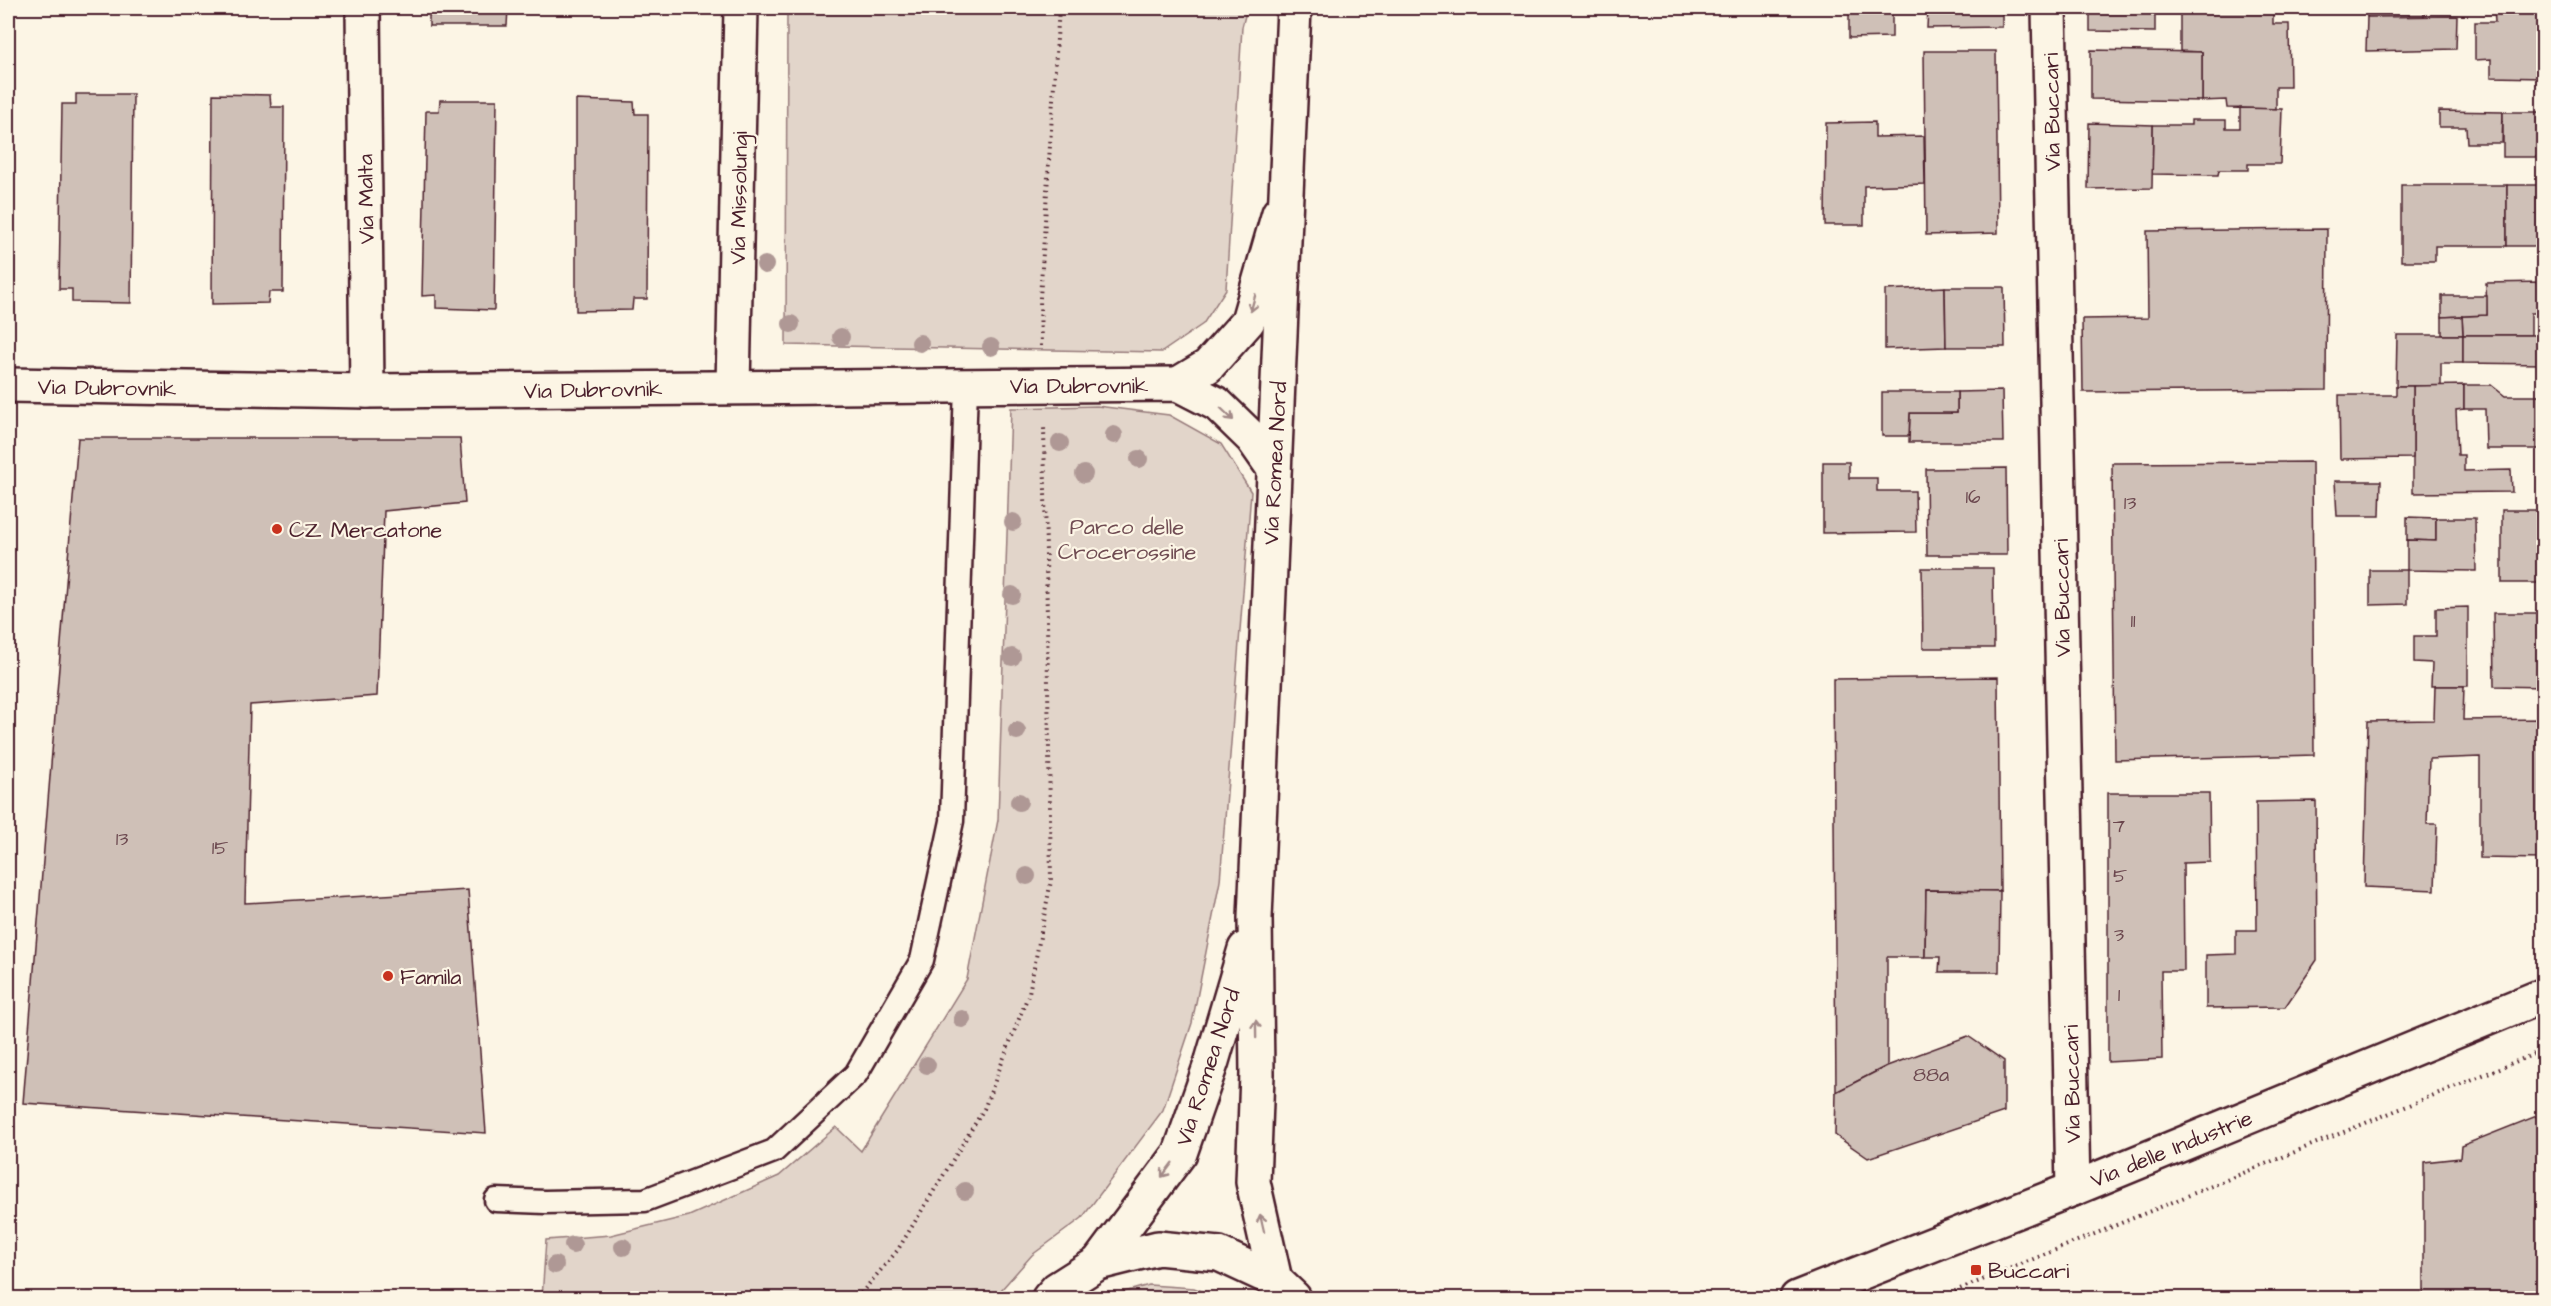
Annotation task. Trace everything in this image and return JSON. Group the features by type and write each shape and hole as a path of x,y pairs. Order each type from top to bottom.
{"street":[{"name":"Via Malta","path":"363,8 367,391"},
{"name":"Via Missolungi","path":"733,387 741,8"},
{"name":"Via Romea Nord","path":"1285,1289 1253,1182 1257,1074 1255,918 1294,8"},
{"name":"Via Buccari","path":"2049,8 2073,1189"},
{"name":"Via Dubrovnik","path":"1178,384 1208,366 1248,321 1287,186"},
{"name":"Via Dubrovnik","path":"8,385 367,391 1178,384 1217,404 1253,439 1274,469"},
{"name":"Via Romea Nord","path":"1098,1263 1180,1153 1212,1061 1255,918"},
{"name":"Via delle Industrie","path":"1797,1299 2073,1189 2544,995"},
{"path":"1048,1299 1057,1289 1098,1263 1158,1248 1219,1254 1285,1289"}],"lane":[{"path":"496,1200 545,1202 645,1200 774,1151 861,1067 922,960 952,821 966,386"}],"path":[{"path":"1042,353 1040,298 1059,8"},
{"path":"857,1299 897,1251 984,1109 1029,993 1051,881 1044,434"},
{"path":"1938,1299 2544,1050"}],"green space":[{"path":"787,8 1247,8 1242,27 1226,289 1203,324 1162,352 786,345"},
{"name":"Parco delle Crocerossine","path":"1097,406 1169,415 1221,444 1251,492 1220,881 1192,1023 1163,1110 1082,1218 1032,1255 994,1298 542,1298 546,1240 611,1235 689,1216 779,1176 836,1127 861,1151 967,979 998,820 1011,408"},
{"path":"1149,1285 1194,1288 1220,1298 1103,1298"}],"building":[{"path":"429,8 508,8 507,26 429,26"},
{"path":"1849,8 1892,8 1892,37 1849,38"},
{"path":"1928,8 2002,8 2002,27 1927,28"},
{"path":"2090,8 2155,8 2155,32 2090,31"},
{"path":"2180,8 2273,8 2273,24 2289,24 2290,87 2276,87 2276,109 2227,108 2226,100 2202,101 2202,52 2180,51"},
{"path":"2367,8 2424,8 2424,17 2367,17"},
{"path":"2494,8 2544,8 2544,78 2491,77 2491,59 2475,60 2475,22 2495,22"},
{"path":"2457,16 2456,49 2366,51 2367,17"},
{"path":"2091,50 2202,52 2202,101 2091,99"},
{"path":"1924,51 1996,51 1998,233 1926,235"},
{"path":"76,94 133,94 131,303 72,302 72,289 59,289 62,104 76,104"},
{"path":"213,94 270,95 271,107 284,107 283,292 269,292 268,303 212,304"},
{"path":"440,100 497,100 494,310 436,308 436,295 422,296 426,111 439,111"},
{"path":"576,100 634,102 635,114 648,114 647,299 633,299 632,310 576,311"},
{"path":"2240,108 2282,109 2280,164 2248,164 2248,170 2219,170 2218,175 2152,174 2153,125 2191,125 2191,120 2226,120 2226,128 2240,128"},
{"path":"2439,111 2503,112 2502,143 2467,143 2466,127 2439,127"},
{"path":"2503,112 2544,112 2544,157 2503,157"},
{"path":"1875,122 1875,137 1924,136 1925,184 1864,186 1864,225 1825,225 1826,123"},
{"path":"2089,123 2153,125 2152,188 2088,189"},
{"path":"2401,185 2507,185 2507,246 2435,246 2435,261 2401,261"},
{"path":"2507,185 2544,185 2544,246 2507,246"},
{"path":"2327,229 2326,390 2083,392 2082,319 2148,318 2147,231"},
{"path":"2544,282 2544,313 2531,313 2531,335 2463,335 2462,316 2487,315 2486,283"},
{"path":"1945,287 1946,347 1885,349 1885,290"},
{"path":"1945,287 2004,287 2005,347 1946,347"},
{"path":"2442,296 2487,296 2487,315 2442,317"},
{"path":"2462,316 2463,335 2442,335 2442,317"},
{"path":"2397,335 2463,335 2463,363 2441,363 2441,386 2396,386"},
{"path":"2463,335 2544,335 2544,364 2463,363"},
{"path":"2464,385 2464,409 2456,410 2458,455 2464,455 2464,471 2511,470 2512,492 2413,493 2413,386"},
{"path":"2464,385 2491,385 2505,396 2544,396 2544,449 2486,449 2485,409 2464,409"},
{"path":"2396,386 2413,386 2413,458 2340,459 2339,395 2396,395"},
{"path":"2002,391 2003,442 1909,442 1910,413 1957,413 1957,392"},
{"path":"1882,392 1957,392 1957,413 1910,413 1909,436 1882,436"},
{"path":"78,438 460,438 465,503 384,511 377,696 250,705 245,903 468,890 486,1133 23,1103"},
{"path":"1823,462 1849,462 1849,478 1877,478 1877,491 1915,491 1916,532 1823,533"},
{"path":"2312,462 2314,755 2115,760 2112,463"},
{"path":"2006,468 2007,555 1927,555 1926,469"},
{"path":"2335,481 2381,481 2380,516 2337,516"},
{"path":"2502,510 2544,510 2544,583 2502,583"},
{"path":"2407,517 2436,518 2436,541 2407,540"},
{"path":"2436,518 2475,518 2476,571 2407,570 2407,540 2436,541"},
{"path":"1922,568 1993,568 1994,648 1923,648"},
{"path":"2370,570 2407,570 2407,604 2370,605"},
{"path":"2468,607 2468,686 2431,686 2432,663 2414,662 2414,636 2436,636 2436,608"},
{"path":"2493,613 2544,613 2544,687 2494,686"},
{"path":"1998,677 2000,891 1926,890 1925,957 1887,957 1887,1066 1836,1092 1833,679"},
{"path":"2435,686 2464,686 2463,720 2544,719 2544,859 2480,858 2480,757 2429,759 2427,824 2437,824 2435,890 2364,887 2368,721 2434,720"},
{"path":"2108,793 2209,793 2210,862 2183,863 2184,971 2161,971 2162,1059 2108,1062"},
{"path":"2316,801 2317,960 2285,1007 2206,1008 2206,955 2236,954 2236,930 2257,930 2256,802"},
{"path":"1926,890 2000,891 1999,972 1939,972 1940,957 1925,957"},
{"path":"1968,1036 2004,1061 2004,1112 1868,1158 1835,1135 1836,1092 1887,1066"},
{"path":"2544,1113 2544,1298 2424,1298 2424,1162 2460,1158 2461,1146"}],"place":[{"name":"CZ Mercatone","path":"277,529"},
{"name":"Famila","path":"388,976"},
{"name":"Buccari","path":"1976,1270"}]}
